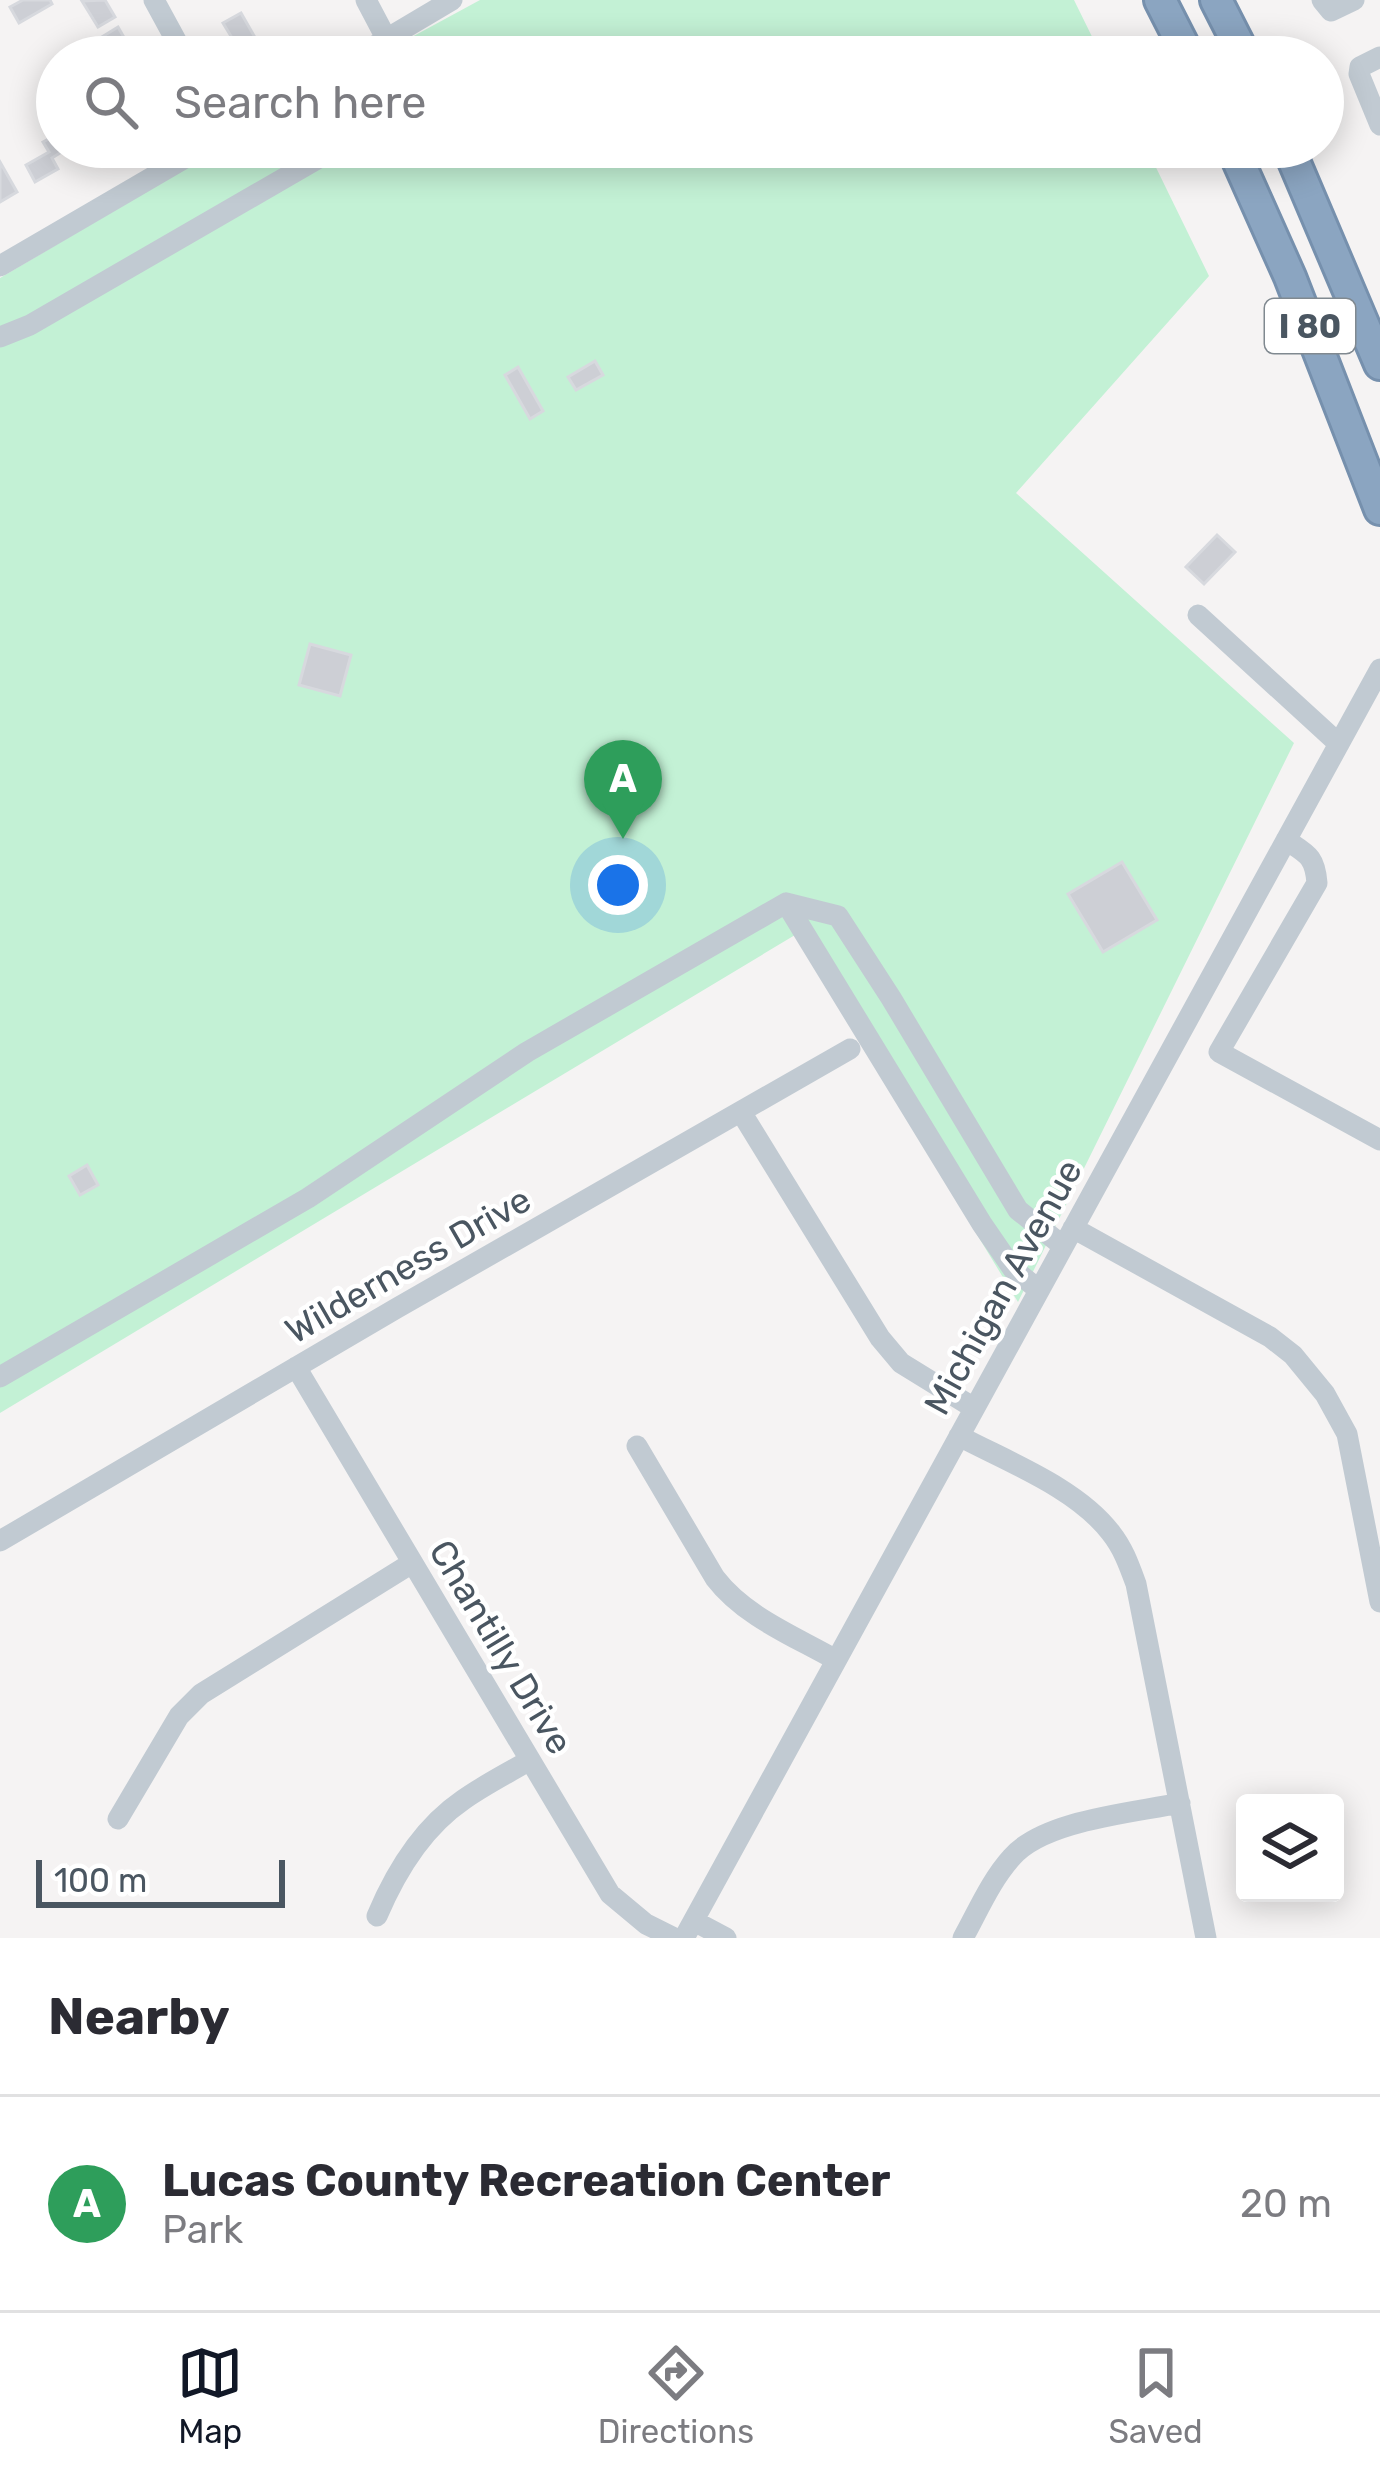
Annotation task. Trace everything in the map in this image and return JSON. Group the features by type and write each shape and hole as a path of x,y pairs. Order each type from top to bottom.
{"highway":[{"path":"1160,0 1178,36"},
{"path":"1216,0 1234,36"},
{"name":"I 80","path":"1241,168 1313,333 1380,508"},
{"name":"I 80","path":"1297,168 1380,364"}],"street":[{"path":"154,0 174,36"},
{"path":"366,0 385,36"},
{"path":"406,36 452,0"},
{"path":"1322,0 1331,10 1354,0"},
{"path":"1380,57 1360,67 1359,74 1380,125"},
{"path":"0,266 168,168"},
{"path":"0,337 30,325 302,168"},
{"path":"1198,615 1339,744"},
{"name":"Michigan Avenue","path":"689,1929 1380,669"},
{"path":"1219,1052 1317,883 1310,856 1286,840"},
{"path":"786,903 982,1224 1013,1269 1040,1290"},
{"path":"0,1377 308,1198 527,1052 786,903 838,916 1018,1210 1270,1337 1293,1355 1325,1394 1347,1434 1380,1602"},
{"path":"824,965 858,947"},
{"path":"1179,1036 1219,1052 1380,1140"},
{"name":"Wilderness Drive","path":"0,1540 850,1048"},
{"path":"741,1112 891,1353 974,1408"},
{"name":"Chantilly Drive","path":"296,1367 610,1894 646,1924 674,1938"},
{"path":"959,1436 1087,1508 1126,1556 1136,1584 1206,1938"},
{"path":"638,1446 727,1594 836,1660"},
{"path":"118,1819 178,1715 201,1694 412,1563"},
{"path":"376,1916 414,1848 441,1817 530,1760"},
{"path":"963,1938 998,1876 1029,1842 1053,1829 1180,1804"},
{"path":"689,1929 726,1938"}],"green space":[{"path":"480,0 1074,0 1092,36 414,36"},
{"path":"186,168 1156,168 1209,276 1016,493 1294,743 1018,1302 795,935 0,1413 0,278"}],"building":[{"path":"23,0 50,0 52,4 19,23 10,7"},
{"path":"105,0 115,17 98,27 82,1"},
{"path":"241,13 254,36 231,36 223,23"},
{"path":"36,159 36,168 58,169 35,182 26,165"},
{"path":"0,162 17,192 0,202"},
{"path":"595,361 603,375 576,390 568,377"},
{"path":"518,367 543,411 530,419 505,375"},
{"path":"1217,535 1235,552 1204,584 1186,567"},
{"path":"310,644 351,655 340,696 299,685"},
{"path":"1122,862 1157,920 1103,952 1068,894"},
{"path":"87,1165 98,1185 80,1195 69,1176"}],"place":[{"name":"Lucas County Recreation Center","path":"623,839"}]}
